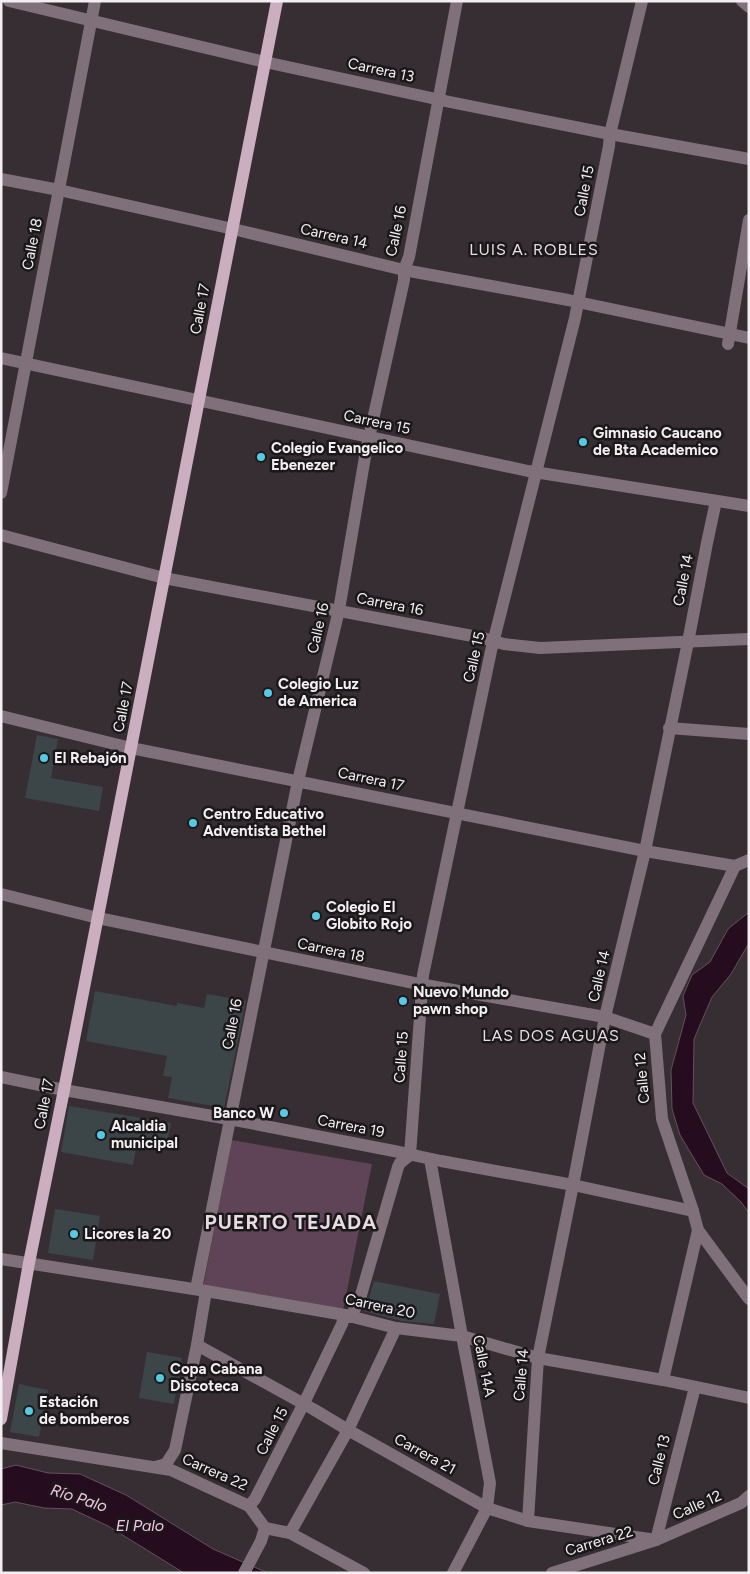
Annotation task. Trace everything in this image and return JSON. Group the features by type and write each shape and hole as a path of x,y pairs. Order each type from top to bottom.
{"main road":[{"name":"Calle 17","path":"2,1417 28,1263 98,918 277,1"}],"street":[{"name":"Carrera 13","path":"9,1 265,62 610,134 749,159"},
{"name":"Calle 18","path":"1,493 94,1"},
{"name":"Calle 16","path":"175,1450 197,1345 200,1290 229,1119 298,780 339,610 369,437 402,290 404,270 409,257 457,1"},
{"name":"Calle 15","path":"249,1506 255,1498 342,1324 359,1302 398,1167 400,1162 410,1155 422,985 456,813 494,641 571,334 610,146 610,134 642,1"},
{"path":"742,1 749,6"},
{"name":"Carrera 14","path":"1,179 233,229 404,270 577,302 728,339 749,338"},
{"path":"728,339 749,220"},
{"name":"Carrera 15","path":"1,358 537,472 749,506"},
{"name":"Calle 14","path":"528,1521 538,1358 605,1017 645,851 716,501"},
{"name":"Carrera 16","path":"1,535 164,578 339,610 504,644 540,648 749,639"},
{"name":"Carrera 17","path":"1,716 131,748 645,851 735,866"},
{"path":"670,728 749,734"},
{"path":"735,866 749,860"},
{"name":"Calle 12","path":"735,866 655,1034 662,1119 698,1230 749,1299"},
{"name":"Carrera 18","path":"1,894 98,918 422,985 605,1017 655,1034"},
{"name":"Carrera 19","path":"1,1077 229,1119 693,1211"},
{"name":"Calle 14A","path":"430,1159 490,1483 487,1508 453,1573"},
{"path":"663,1380 698,1230"},
{"name":"Carrera 20","path":"1,1259 200,1290 348,1316 396,1328 462,1336 538,1358 663,1380 749,1398"},
{"path":"290,1533 348,1430 396,1328"},
{"name":"Carrera 21","path":"197,1345 487,1508 528,1521 656,1540"},
{"name":"Calle 13","path":"656,1540 695,1387"},
{"name":"Carrera 22","path":"1,1444 171,1470 249,1506 263,1534"},
{"path":"155,1467 166,1464 175,1450"},
{"path":"175,1450 174,1463 180,1474"},
{"name":"Calle 12","path":"656,1540 741,1503 749,1496"},
{"path":"244,1573 263,1534 290,1533 364,1573"},
{"name":"Carrera 22","path":"552,1573 656,1540"}],"shaded area":[{"path":"231,1140 372,1164 343,1311 203,1288"}],"water":[{"path":"749,912 749,943 731,974 712,997 694,1039 693,1103 727,1173 749,1189 749,1213 741,1202 722,1184 704,1175 680,1135 672,1109 671,1070 686,1015 683,996 692,975 710,962 728,929"},
{"name":"El Palo","path":"16,1465 48,1473 80,1474 126,1495 213,1549 268,1573 184,1573 108,1526 72,1509 44,1508 15,1502 1,1505 1,1469"}],"building":[{"name":"El Rebajón","path":"37,735 58,739 51,778 103,787 99,811 25,798"},
{"path":"95,991 177,1006 177,1003 204,1008 207,994 246,1001 224,1108 168,1098 172,1077 163,1076 167,1056 86,1041"},
{"name":"Alcaldia municipal","path":"69,1106 171,1123 167,1143 138,1138 133,1165 61,1152"},
{"name":"Licores la 20","path":"55,1209 100,1216 93,1260 48,1253"},
{"path":"374,1281 440,1294 434,1324 402,1321 363,1311"},
{"name":"Copa Cabana Discoteca","path":"147,1352 182,1358 174,1404 139,1398"},
{"name":"Estación de bomberos","path":"19,1384 48,1390 39,1437 10,1432"}],"place":[{"name":"Gimnasio Caucano de Bta Academico","path":"583,442"},
{"name":"Colegio Evangelico Ebenezer","path":"261,457"},
{"name":"Colegio Luz de America","path":"268,693"},
{"name":"El Rebajón","path":"44,758"},
{"name":"Centro Educativo Adventista Bethel","path":"193,823"},
{"name":"Colegio El Globito Rojo","path":"316,916"},
{"name":"Nuevo Mundo pawn shop","path":"403,1001"},
{"name":"Banco W","path":"284,1113"},
{"name":"Alcaldia municipal","path":"101,1135"},
{"name":"Licores la 20","path":"74,1234"},
{"name":"Copa Cabana Discoteca","path":"160,1378"},
{"name":"Estación de bomberos","path":"29,1411"}],"district":[{"name":"LUIS A. ROBLES","path":"534,249"},
{"name":"LAS DOS AGUAS","path":"551,1035"},
{"name":"PUERTO TEJADA","path":"291,1222"}],"water label":[{"name":"Río Palo","path":"79,1498"}]}
